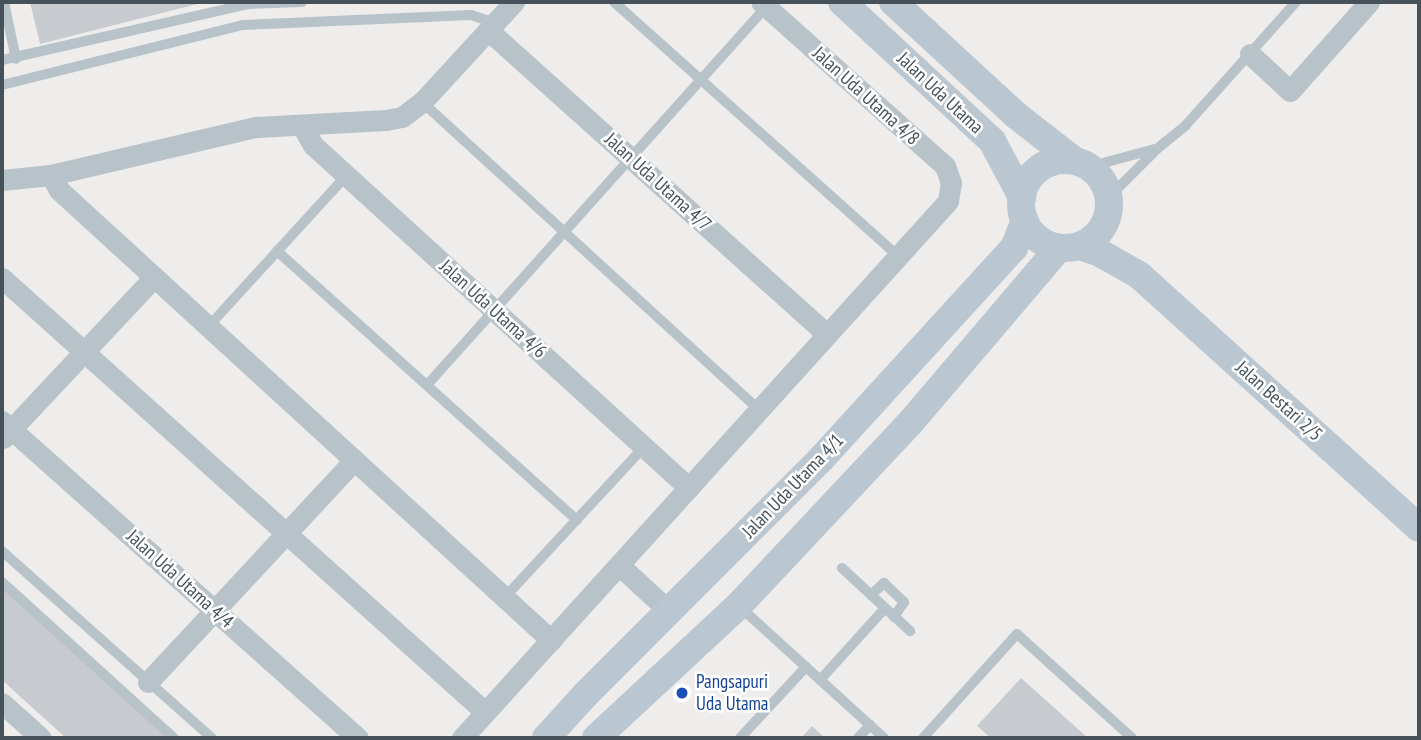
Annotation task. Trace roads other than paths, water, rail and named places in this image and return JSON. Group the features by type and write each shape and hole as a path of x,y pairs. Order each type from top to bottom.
{"street":[{"path":"2,180 51,175 256,127 302,126 401,117 422,102 514,2"},
{"name":"Jalan Uda Utama","path":"842,2 992,141 1023,209"},
{"name":"Jalan Uda Utama","path":"893,2 1017,116 1082,164"},
{"path":"1250,54 1290,90 1369,2"},
{"name":"Jalan Uda Utama 4/8","path":"764,4 945,166 951,183 948,201 898,256"},
{"name":"Jalan Uda Utama 4/7","path":"492,27 631,158 827,334"},
{"name":"Jalan Uda Utama 4/6","path":"302,126 313,145 689,488"},
{"path":"1061,160 1082,164 1105,185 1108,207 1092,239 1069,247 1045,243 1033,234 1023,209 1026,183 1041,168 1061,160"},
{"path":"51,175 59,190 551,640"},
{"name":"Jalan Bestari 2/5","path":"1108,207 1139,275"},
{"name":"Jalan Uda Utama 4/1","path":"545,738 821,459 1014,248 1023,209"},
{"path":"596,738 739,605 910,423 1069,247"},
{"name":"Jalan Bestari 2/5","path":"1069,247 1100,253 1139,275 1419,528"},
{"path":"462,738 898,256"},
{"path":"5,430 84,352 154,277"},
{"path":"2,278 485,712"},
{"name":"Jalan Uda Utama 4/4","path":"5,430 358,738"},
{"path":"148,682 354,460"},
{"path":"619,565 670,611"},
{"path":"2,703 41,738"}],"lane":[{"path":"4,2 16,59"},
{"path":"2,60 16,59 248,3 302,2"},
{"path":"614,2 898,256"},
{"path":"1108,207 1158,148 1186,125 1296,2"},
{"path":"427,385 701,80 764,4"},
{"path":"2,85 242,25 471,15 492,27"},
{"path":"422,102 759,410"},
{"path":"1082,164 1158,148"},
{"path":"208,327 346,175"},
{"path":"277,251 577,520"},
{"path":"505,597 644,447"},
{"path":"2,551 212,738"},
{"path":"842,568 910,631"},
{"path":"2,582 174,738"},
{"path":"871,596 884,583 904,602 894,617"},
{"path":"739,605 884,738"},
{"path":"820,680 885,608"},
{"path":"923,738 1017,634 1132,738"},
{"path":"740,738 806,667"},
{"path":"858,738 870,725"}],"place":[{"name":"Pangsapuri Uda Utama","path":"682,693"}]}
